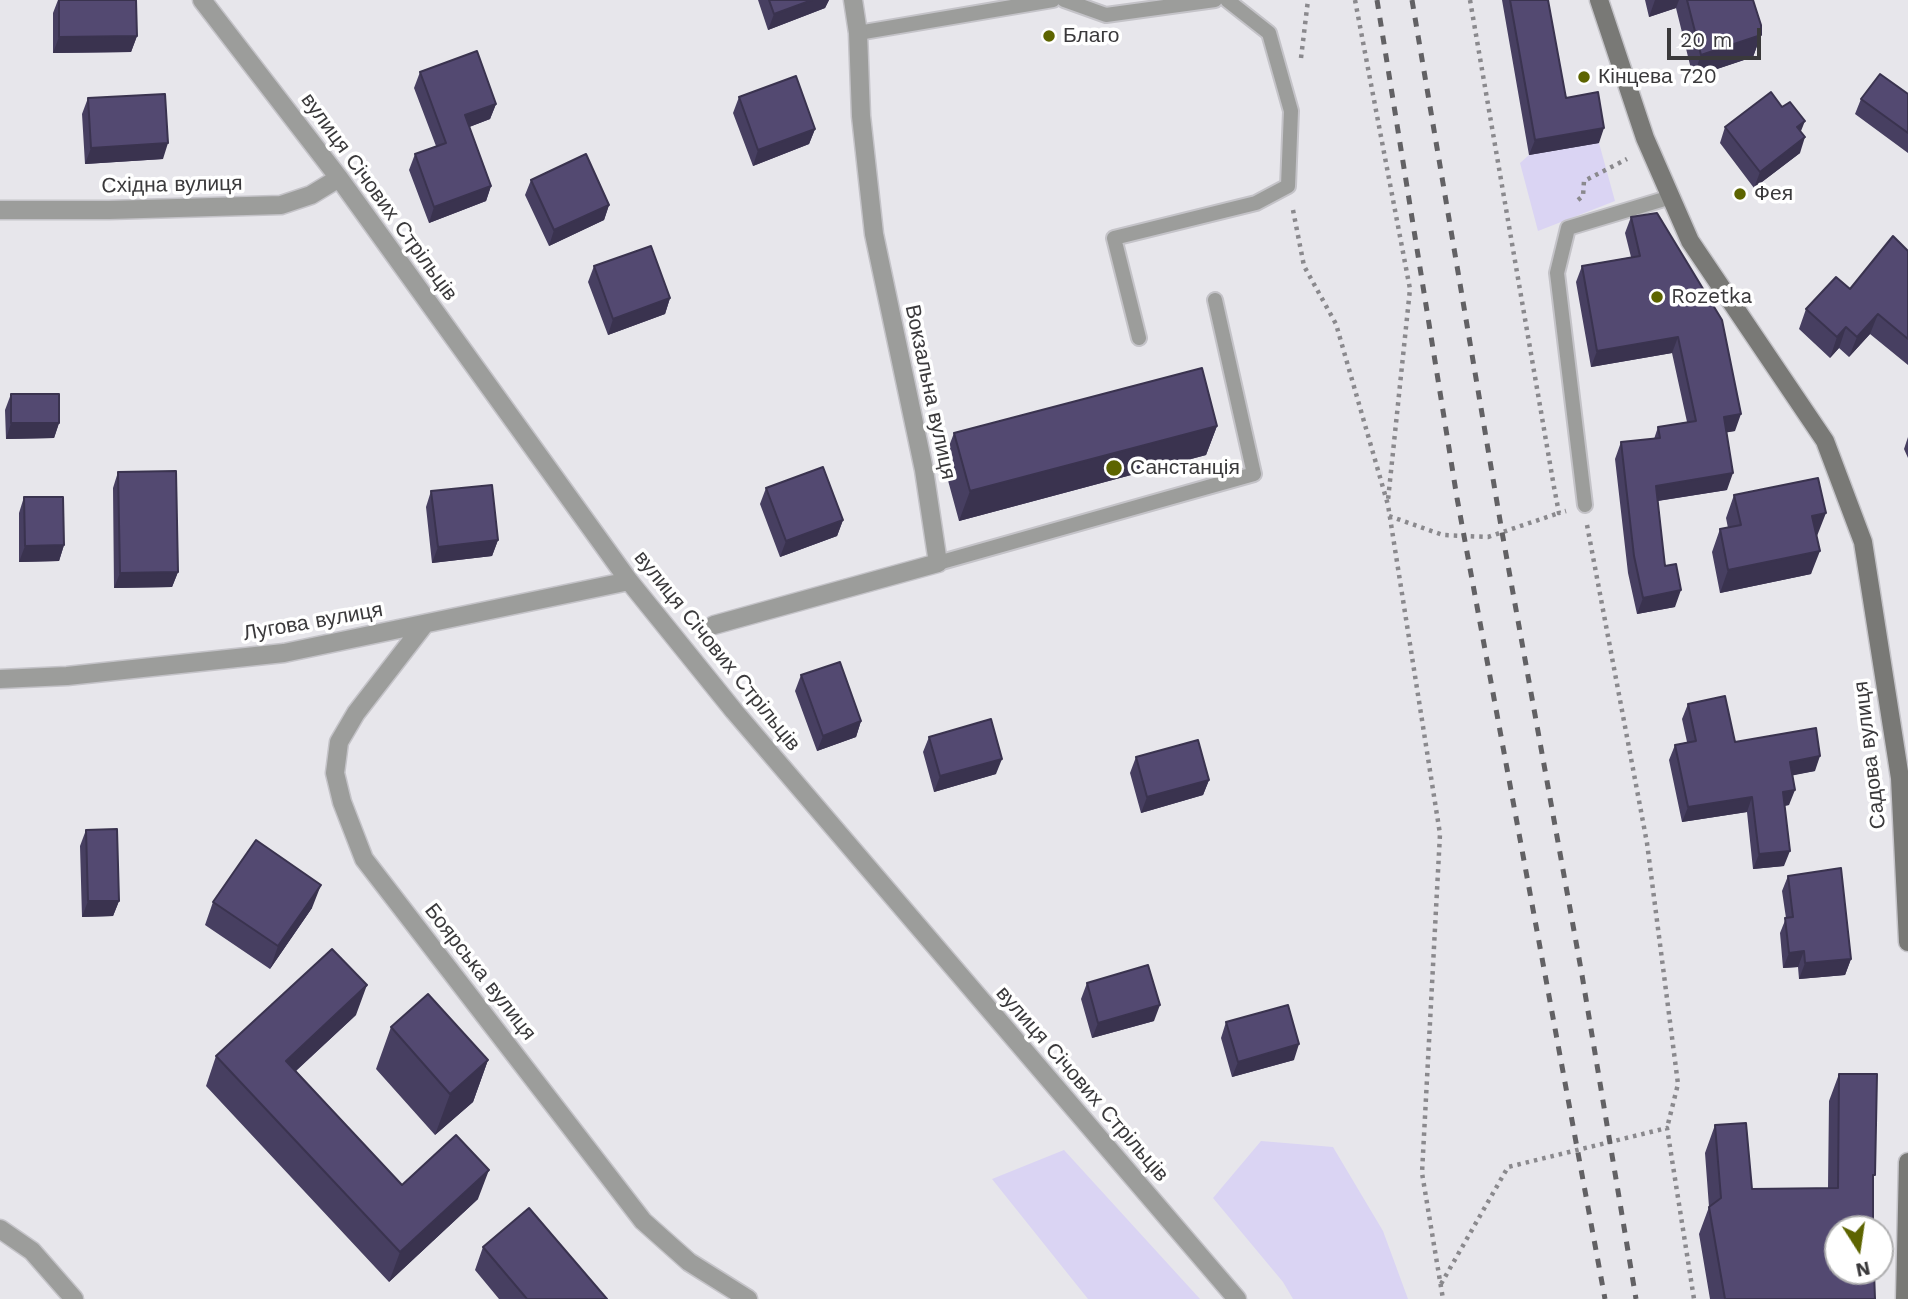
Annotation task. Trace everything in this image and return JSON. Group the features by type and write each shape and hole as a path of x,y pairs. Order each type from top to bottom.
{"street":[{"name":"вулиця Січових Стрільців","path":"202,0 339,178 629,581 734,711 1237,1299"},
{"name":"Вокзальна вулиця","path":"853,0 858,33 861,116 874,234 924,470 939,563"},
{"name":"Садова вулиця","path":"1599,0 1645,138 1690,241 1825,441 1863,542 1900,778 1908,942"},
{"name":"Східна вулиця","path":"0,209 109,210 281,205 312,195 339,178"},
{"path":"714,625 939,563"},
{"name":"Лугова вулиця","path":"0,679 67,676 284,653 629,581"},
{"name":"Боярська вулиця","path":"424,625 356,713 339,742 335,773 342,802 364,859 643,1221 689,1262 748,1299"},
{"path":"1905,1299 1908,1162"},
{"path":"0,1229 32,1251 74,1299"}],"lane":[{"path":"858,33 1053,0"},
{"path":"1065,0 1106,15 1215,0"},
{"path":"1139,338 1114,238 1256,203 1288,186 1291,111 1269,33 1227,0"},
{"path":"1585,505 1557,273 1568,228 1671,197"},
{"path":"939,563 1254,474 1215,300"}],"path":[{"path":"1355,0 1410,289 1388,505"},
{"path":"1469,0 1554,487"},
{"path":"1568,228 1569,208 1583,196 1584,181 1627,159"},
{"path":"1288,186 1304,266 1336,324 1388,505 1440,834 1422,1173 1443,1299"},
{"path":"1585,505 1589,544 1650,870 1678,1084 1667,1128 1694,1299"},
{"path":"1390,516 1443,535 1488,537 1559,513"},
{"path":"1440,1285 1508,1167 1667,1128"}],"shaded area":[{"path":"1599,143 1615,201 1538,231 1520,163 1529,155"},
{"path":"1261,1141 1333,1147 1383,1231 1408,1299 1293,1299 1283,1282 1213,1198"},
{"path":"1064,1150 1200,1299 1088,1299 992,1179"}],"building":[{"path":"59,0 136,0 137,36 59,37"},
{"path":"769,0 812,0 774,14"},
{"path":"1510,0 1548,0 1566,98 1598,92 1604,128 1535,140"},
{"path":"1687,0 1753,0 1761,25 1761,35 1701,55"},
{"path":"477,51 496,104 465,115 491,186 434,207 415,154 446,143 420,72"},
{"path":"1880,74 1908,94 1908,133 1861,99"},
{"path":"796,76 815,129 758,150 739,97"},
{"path":"1771,92 1782,107 1790,102 1805,121 1797,127 1805,137 1760,172 1725,127"},
{"path":"165,94 168,143 91,148 88,98"},
{"path":"586,154 609,205 554,230 531,180"},
{"path":"1657,213 1722,320 1741,414 1724,417 1733,473 1656,486 1665,566 1676,564 1681,590 1643,598 1634,556 1621,442 1660,438 1658,427 1696,421 1678,337 1597,351 1582,266 1640,256 1631,217"},
{"path":"1893,236 1908,251 1908,339 1878,314 1857,337 1846,327 1837,337 1806,309 1836,277 1850,289"},
{"path":"651,246 670,298 613,319 594,266"},
{"path":"1202,368 1217,426 970,491 954,433"},
{"path":"11,394 59,394 59,423 11,423"},
{"path":"823,467 843,520 786,541 766,488"},
{"path":"176,471 178,572 120,573 118,472"},
{"path":"1818,478 1826,513 1812,516 1820,551 1728,570 1720,529 1741,525 1734,495"},
{"path":"492,485 498,540 438,547 431,491"},
{"path":"24,497 63,497 64,545 25,546"},
{"path":"840,662 861,721 823,736 801,675"},
{"path":"1725,696 1735,742 1816,728 1820,756 1790,762 1795,790 1783,792 1790,851 1759,854 1752,797 1688,807 1675,745 1696,741 1688,704"},
{"path":"991,719 1002,759 940,776 929,737"},
{"path":"1198,740 1209,780 1147,797 1136,757"},
{"path":"117,829 119,901 88,901 86,830"},
{"path":"256,840 321,885 278,946 213,902"},
{"path":"1841,868 1851,959 1805,963 1804,951 1789,953 1785,918 1793,917 1788,876"},
{"path":"332,949 367,985 286,1061 402,1185 456,1135 489,1170 400,1252 216,1056"},
{"path":"1148,965 1160,1005 1098,1023 1087,983"},
{"path":"428,994 488,1060 450,1094 391,1027"},
{"path":"1288,1005 1299,1044 1238,1062 1226,1022"},
{"path":"1839,1074 1877,1074 1873,1215 1824,1215 1824,1285 1874,1285 1875,1299 1725,1299 1709,1207 1721,1198 1715,1125 1746,1123 1752,1189 1838,1188"},
{"path":"529,1208 607,1299 527,1299 483,1247"}],"railway":[{"path":"1377,0 1457,498 1605,1299"},
{"path":"1412,0 1636,1299"}],"place":[{"name":"Благо","path":"1049,36"},
{"name":"Кінцева 720","path":"1584,77"},
{"name":"Фея","path":"1740,194"},
{"name":"Rozetka","path":"1657,297"},
{"name":"Санстанція","path":"1114,468"}]}
